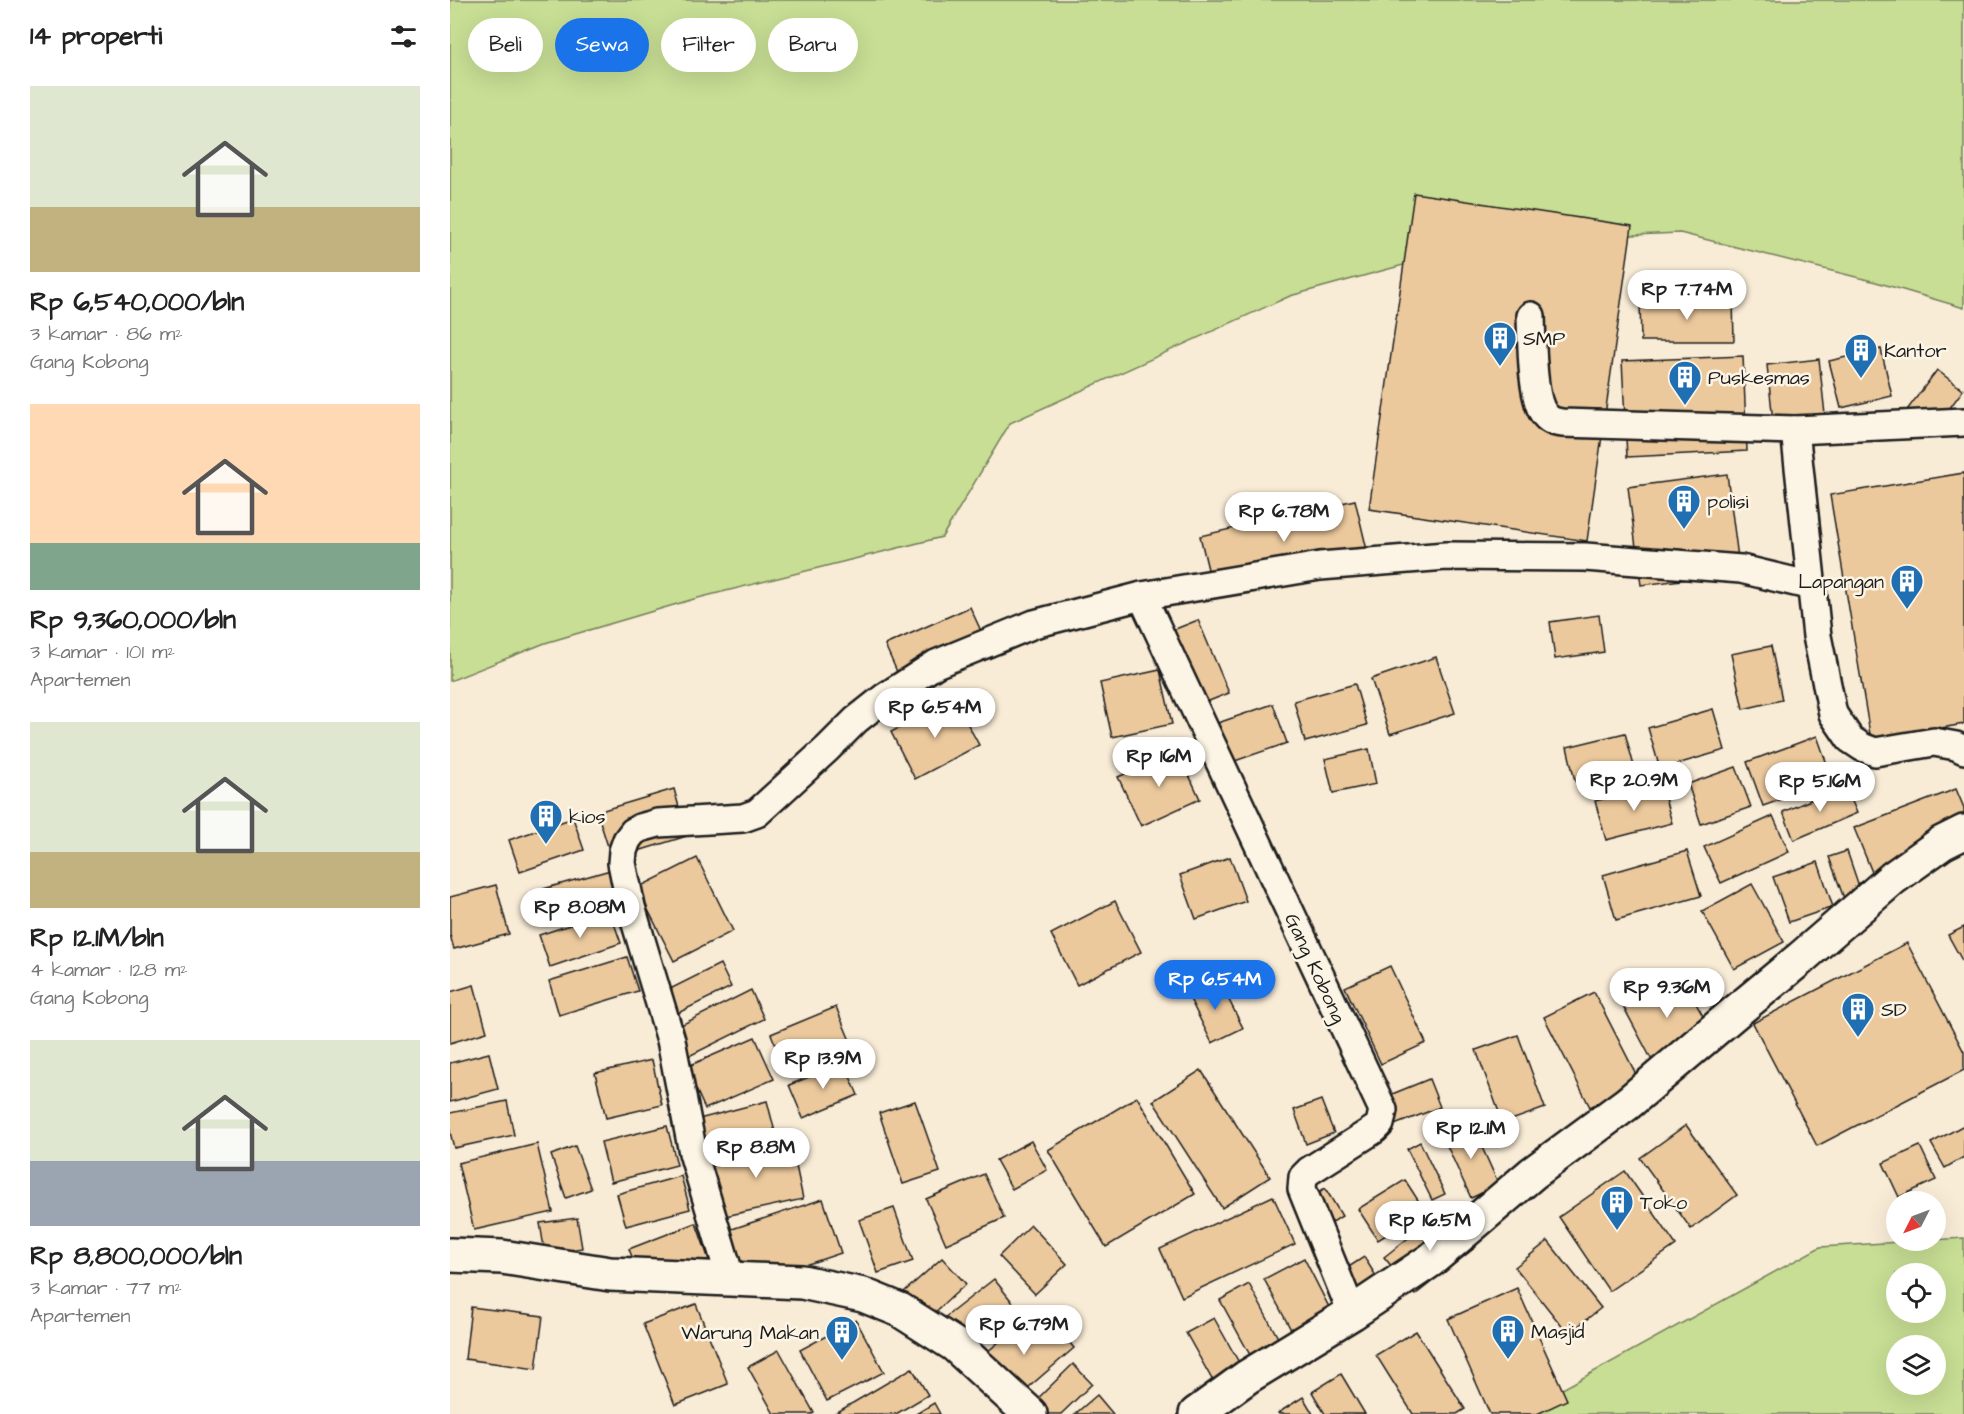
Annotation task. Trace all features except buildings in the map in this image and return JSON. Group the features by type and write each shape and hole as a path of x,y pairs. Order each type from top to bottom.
{"street":[{"path":"1531,316 1536,396 1544,415 1551,421 1574,424 1795,430 1964,422"},
{"path":"1795,430 1817,636 1833,714 1850,739 1875,752 1934,742 1956,746 1964,750"},
{"path":"731,1280 693,1153 671,1040 631,907 622,863 623,851 633,832 658,823 743,819 757,813 856,720 885,697 936,664 1034,624 1142,596 1320,566 1446,556 1585,557 1741,569 1812,586"},
{"name":"Gang Kobong","path":"1142,596 1383,1110 1380,1124 1375,1129 1318,1164 1303,1177 1302,1189 1352,1313"},
{"path":"1196,1414 1246,1377 1352,1313 1431,1260 1533,1173 1628,1104 1893,878 1942,843 1964,832"},
{"path":"450,1255 502,1257 610,1274 802,1282 863,1295 900,1310 955,1345 1030,1414"}],"green space":[{"path":"450,0 1964,0 1964,308 1876,282 1680,233 1491,241 1290,296 1010,423 942,537 694,599 545,643 450,681"},
{"path":"1964,1238 1964,1414 1517,1414 1820,1247 1886,1243 1886,1251 1946,1251 1946,1239"}],"place":[{"name":"SMP","path":"1500,367"},
{"name":"Kantor","path":"1861,379"},
{"name":"Puskesmas","path":"1685,406"},
{"name":"polisi","path":"1684,530"},
{"name":"Lapangan","path":"1907,610"},
{"name":"kios","path":"546,845"},
{"name":"SD","path":"1858,1038"},
{"name":"Toko","path":"1617,1231"},
{"name":"Masjid","path":"1508,1360"},
{"name":"Warung Makan","path":"842,1361"}]}
